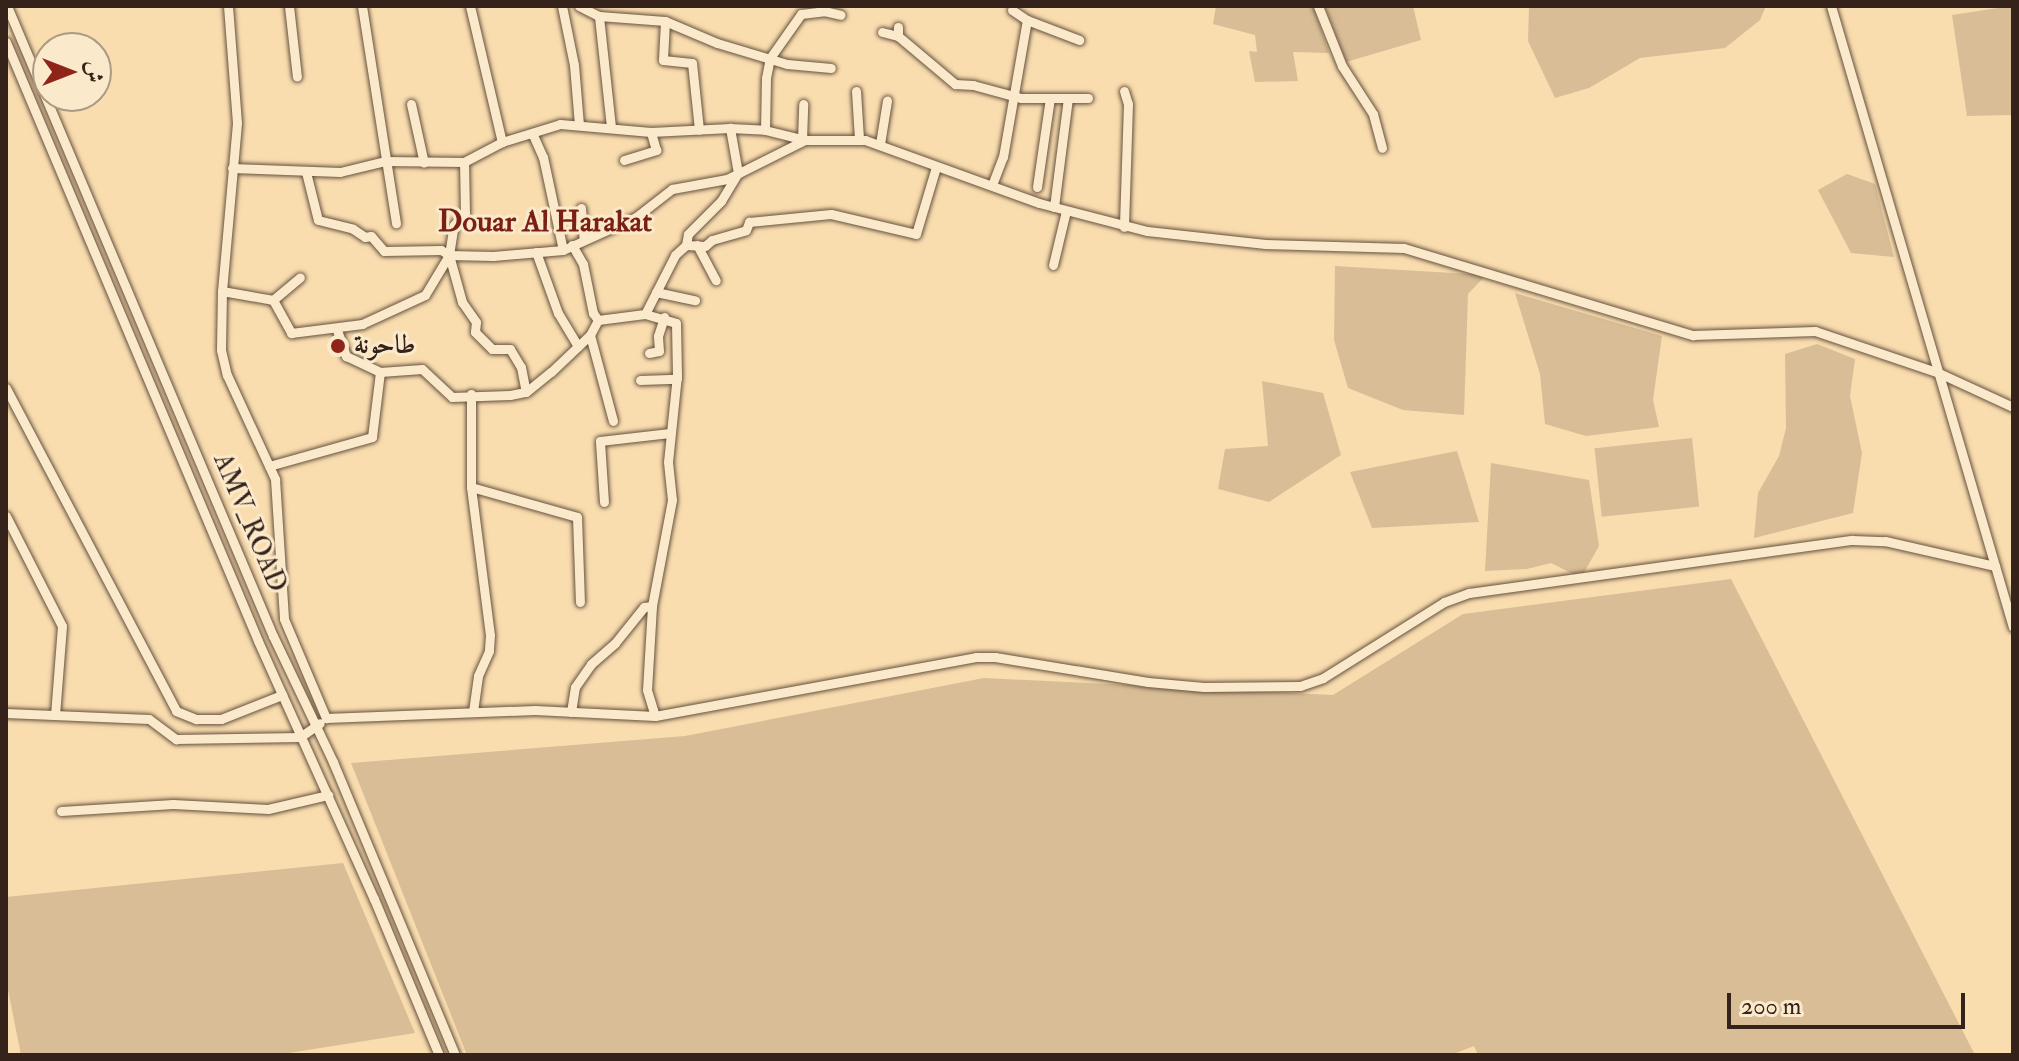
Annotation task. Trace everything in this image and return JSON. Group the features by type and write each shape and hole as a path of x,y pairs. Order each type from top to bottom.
{"street":[{"name":"AMV_ROAD","path":"7,6 32,68"},
{"path":"228,6 237,123 222,291 221,350 224,366 277,489 284,619 326,718"},
{"path":"289,6 297,77"},
{"path":"362,6 396,223"},
{"path":"470,6 502,142"},
{"path":"562,6 574,65 579,125"},
{"path":"579,6 599,16 665,21 717,43 787,64 831,68"},
{"path":"1318,6 1342,66 1373,114 1382,148"},
{"path":"1831,6 2013,627"},
{"path":"1012,10 1027,20 1079,40"},
{"path":"765,130 766,78 770,58 801,14 824,11 841,15"},
{"path":"599,16 611,127"},
{"path":"992,185 1003,157 1027,20"},
{"path":"665,21 663,60 692,63 699,130"},
{"path":"882,32 898,31 955,84 973,85 1012,97 1088,98"},
{"path":"6,42 282,695 374,899 439,1055"},
{"path":"20,76 32,70"},
{"path":"856,91 859,139"},
{"path":"1124,91 1128,104 1124,227"},
{"path":"1037,187 1050,98"},
{"path":"1054,207 1068,98"},
{"path":"880,144 887,101"},
{"path":"411,104 424,163"},
{"path":"803,104 804,140"},
{"name":"AMV_ROAD","path":"51,112 273,636 337,770 455,1055"},
{"path":"232,168 340,172 385,161 464,162 502,142 533,135 560,124 651,132 730,128 765,130 804,140 859,139 1066,211 1124,227 1265,244 1404,248 1674,332 1716,336 1815,331 1939,373 2013,407"},
{"path":"716,280 691,245 688,234 721,201 738,173 730,128"},
{"path":"624,160 656,150 651,132"},
{"path":"533,135 543,157 568,247 583,264 593,313 598,320"},
{"path":"306,172 318,220 353,229 365,237 371,236 384,251 441,250 449,255 536,252 568,247 636,217 672,189 727,179 804,140"},
{"path":"273,300 291,333 337,330 362,324 425,295 449,255 454,225 467,205 464,162"},
{"path":"645,314 675,255 691,245 705,246 712,240 746,230 749,222 831,214 916,234 936,167"},
{"path":"581,208 584,240"},
{"path":"1053,265 1066,211"},
{"path":"536,252 558,313 578,346"},
{"path":"449,255 462,302 476,322 473,327 475,332 492,349 510,349 521,367 526,392"},
{"path":"273,300 300,277"},
{"path":"222,291 273,300"},
{"path":"656,292 695,300"},
{"path":"598,320 645,314 664,317 676,323 677,379 668,462 672,500 652,606 647,690 655,716"},
{"path":"649,353 659,351 658,336 664,317"},
{"path":"337,330 346,356 380,372 422,369 452,397 526,392 590,335 598,320"},
{"path":"590,335 613,421"},
{"path":"269,466 372,437 380,372"},
{"path":"640,380 677,379"},
{"path":"6,388 176,711 196,719 221,719 282,695"},
{"path":"471,394 471,487 490,635 489,651 478,676 473,712"},
{"path":"604,502 600,441 670,433"},
{"path":"471,487 577,517 580,602"},
{"path":"6,516 62,626 55,714"},
{"path":"6,713 149,719 176,739 300,737 326,718 473,712 655,716 976,657 995,657 1148,682 1204,687 1300,686 1323,678 1444,602 1469,593 1852,540 1885,541 1995,566"},
{"path":"571,712 575,687 591,664 615,643 644,607 652,606"},
{"path":"319,777 332,778 337,770"},
{"path":"61,811 173,804 277,809 328,795"},
{"path":"374,899 388,894"},
{"path":"383,921 396,915"}],"shaded area":[{"path":"1216,6 1313,6 1329,53 1293,52 1298,81 1255,82 1249,51 1257,52 1255,35 1213,24"},
{"path":"1325,6 1413,6 1421,40 1346,62"},
{"path":"1529,6 1766,6 1760,20 1725,48 1640,58 1589,88 1555,98 1528,41"},
{"path":"2011,6 2013,115 1967,116 1952,15"},
{"path":"1847,174 1875,184 1894,257 1851,253 1818,190"},
{"path":"1335,266 1486,275 1468,294 1464,415 1403,410 1348,388 1334,340"},
{"path":"1515,293 1662,336 1653,400 1659,427 1586,436 1545,424 1540,374"},
{"path":"1817,344 1855,359 1850,396 1862,453 1853,513 1754,538 1758,493 1779,456 1786,428 1785,354"},
{"path":"1262,381 1323,393 1341,455 1269,502 1218,489 1225,449 1268,446"},
{"path":"1692,438 1699,507 1602,517 1595,448"},
{"path":"1457,451 1479,522 1372,528 1350,472"},
{"path":"1491,463 1589,480 1599,546 1581,578 1551,563 1527,569 1485,571"},
{"path":"1731,579 1975,1055 1478,1055 1474,1046 1451,1055 467,1055 351,763 685,736 984,678 1333,695 1463,614"},
{"path":"343,863 415,1033 276,1055 21,1055 6,980 6,897"}],"place":[{"name":"طاحونة","path":"338,346"}],"district":[{"name":"Douar Al Harakat","path":"545,222"}]}
